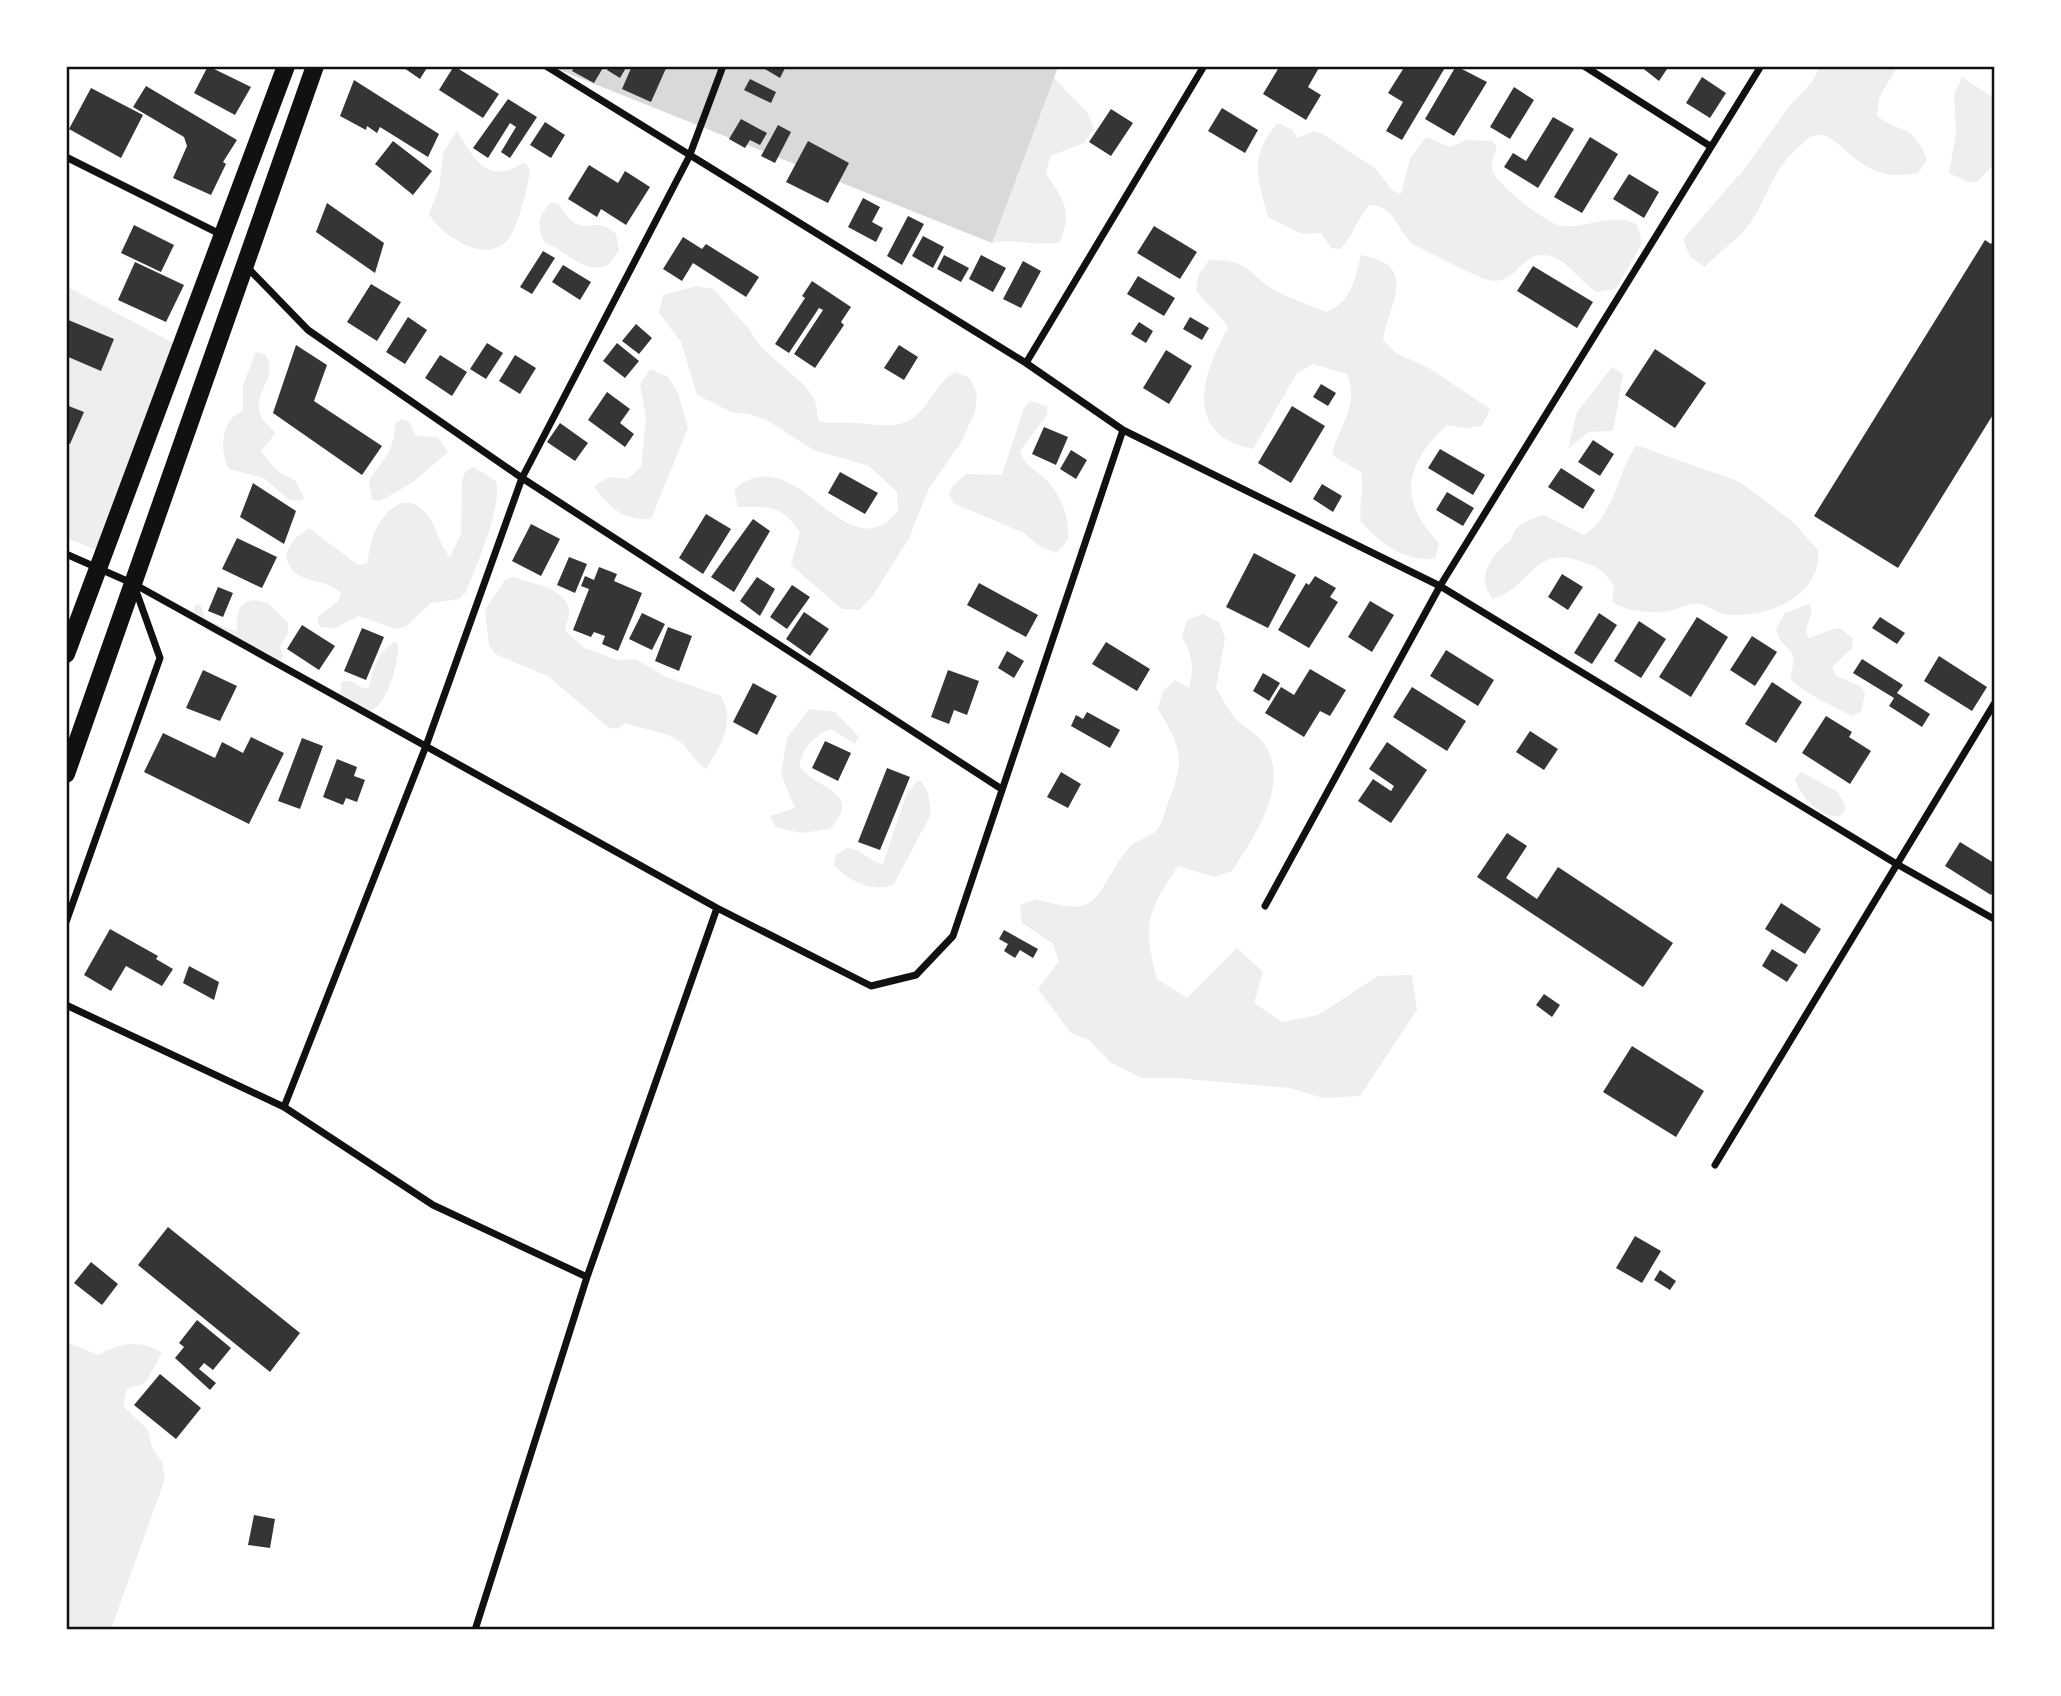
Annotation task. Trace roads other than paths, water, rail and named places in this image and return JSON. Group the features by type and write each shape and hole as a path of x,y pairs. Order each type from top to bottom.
{"highway":[{"path":"66,654 225,236 286,66"},
{"path":"66,774 315,66"}],"street":[{"path":"545,66 1026,363 1123,430 1440,586 1895,863 1994,919"},
{"path":"284,1107 426,746 522,478 689,157 723,66"},
{"path":"1026,363 1204,66"},
{"path":"1584,66 1710,146"},
{"path":"1265,905 1440,586 1761,66"},
{"path":"66,157 225,236"},
{"path":"245,265 308,330 522,478 1000,788"},
{"path":"66,554 134,584 716,908 871,986 916,975 953,936 1000,788 1123,430"},
{"path":"66,922 160,658 134,584"},
{"path":"1715,1165 1895,863 1994,704"},
{"path":"475,1629 587,1277 716,908"},
{"path":"66,1005 284,1107 433,1205 587,1277"}]}
